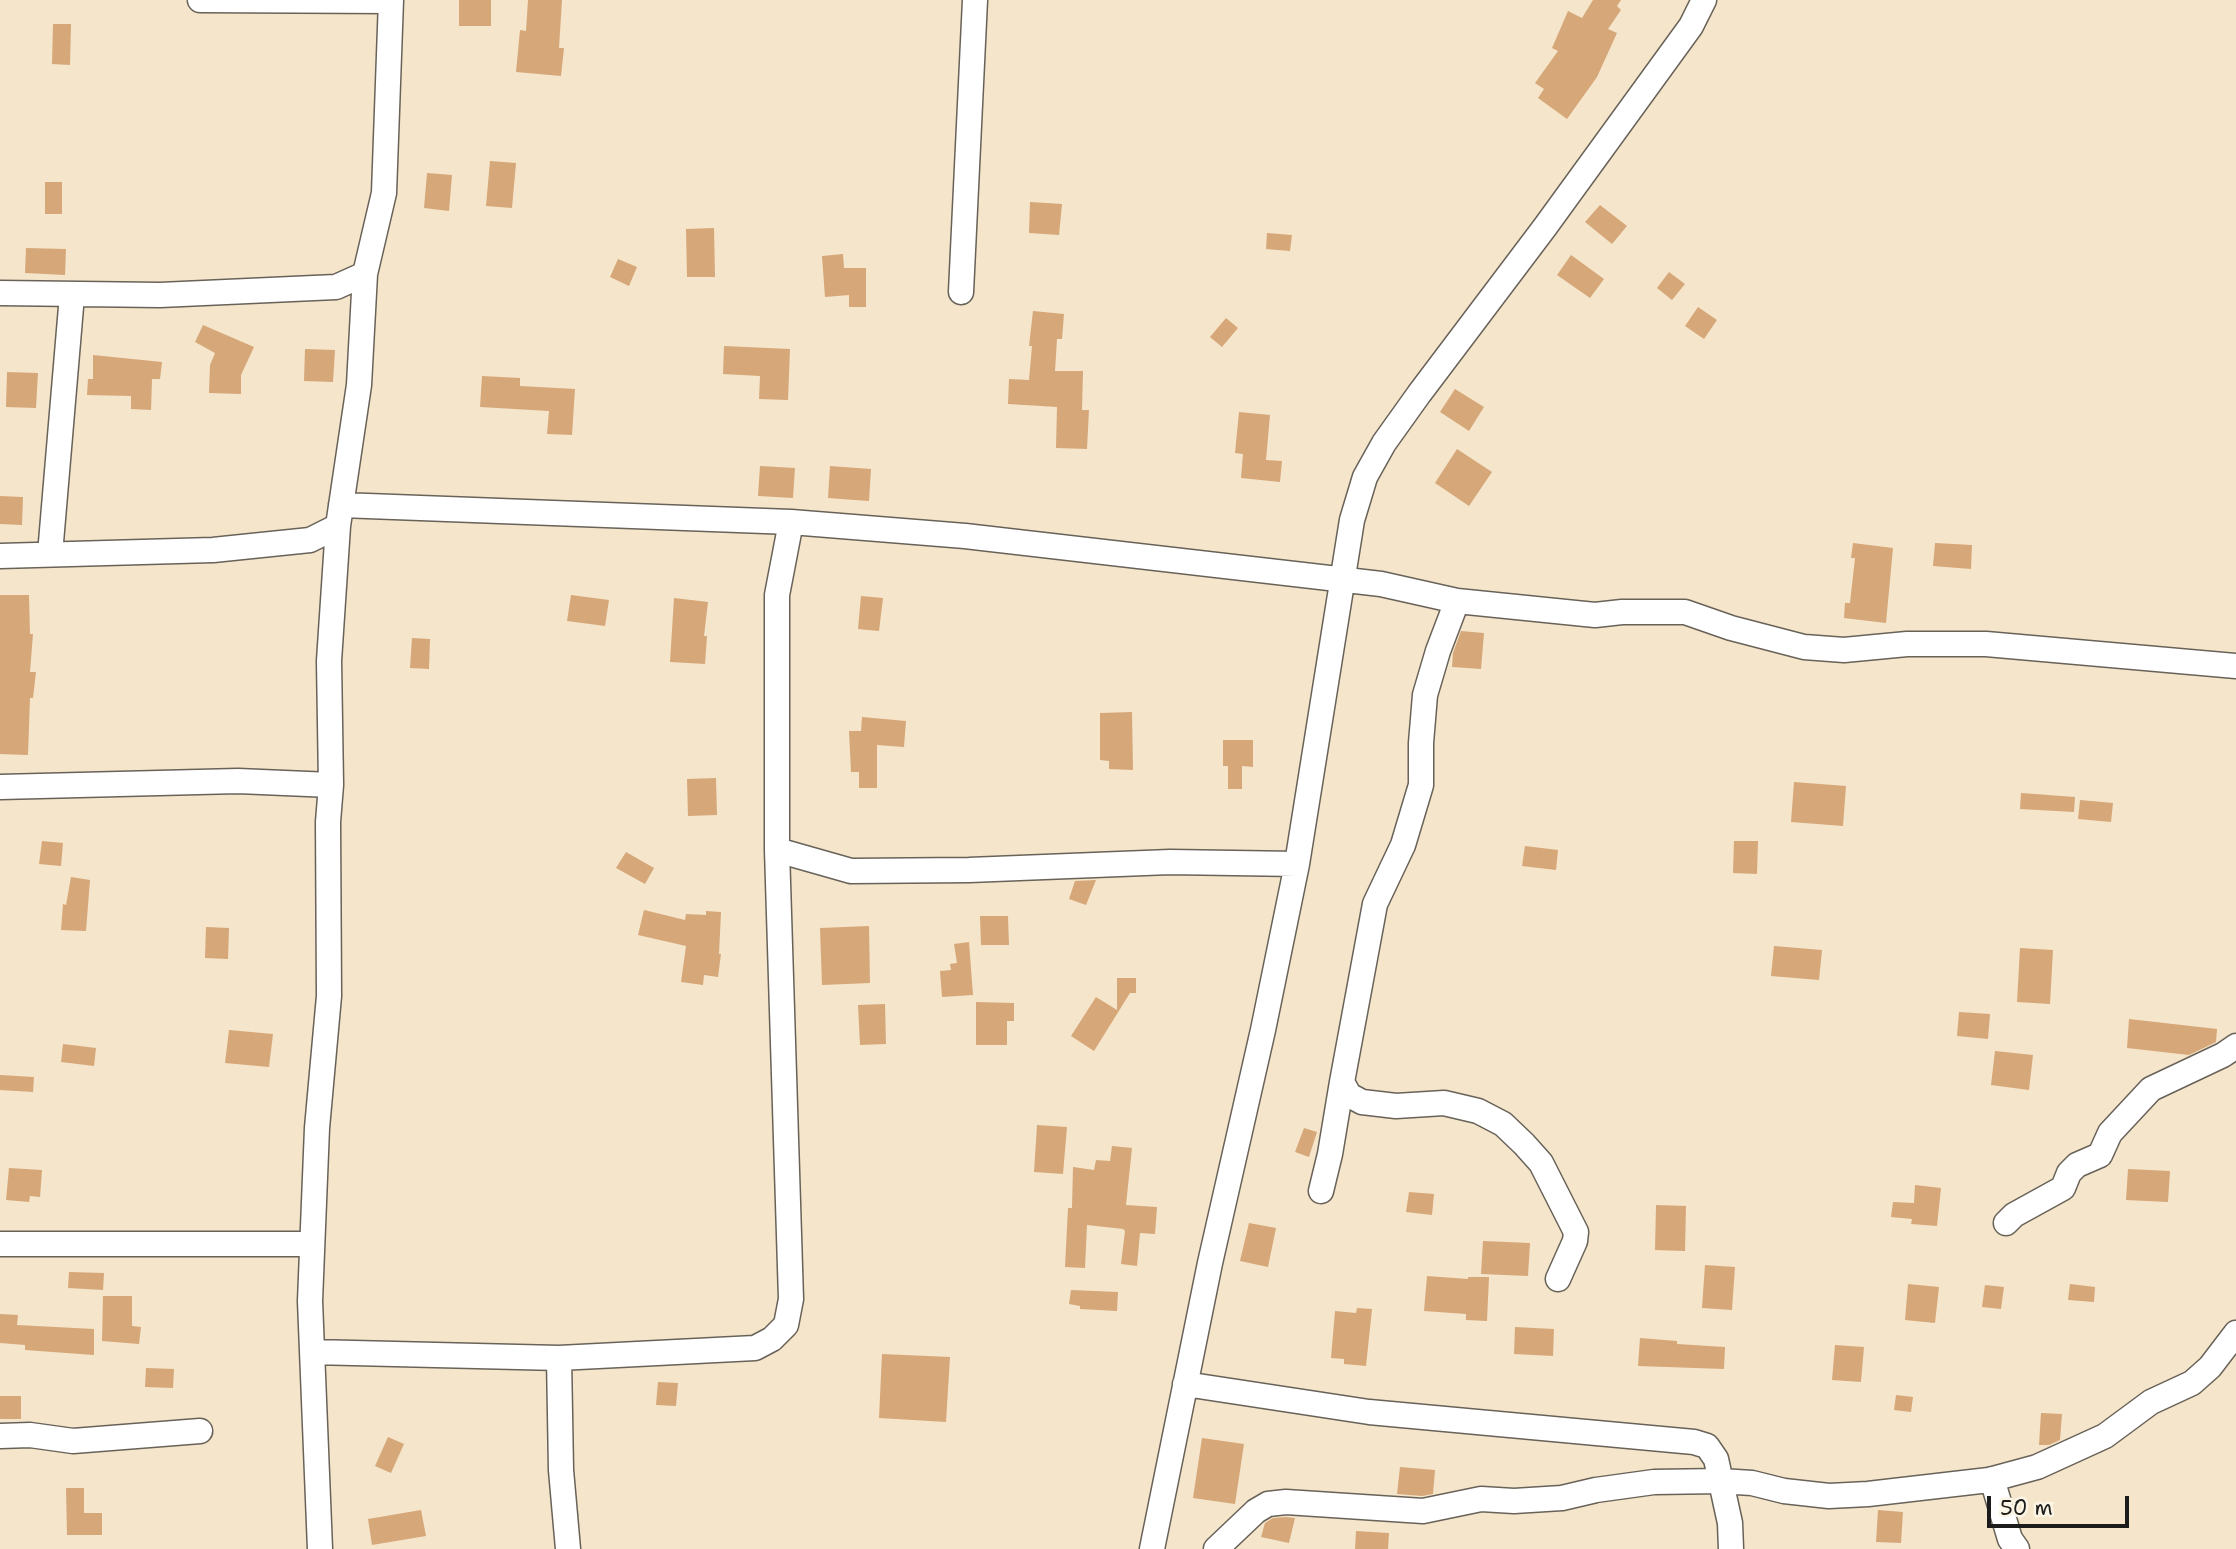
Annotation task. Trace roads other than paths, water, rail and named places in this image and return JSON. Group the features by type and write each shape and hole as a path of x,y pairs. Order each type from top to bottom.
{"street":[{"path":"200,0 391,1 384,193 365,274 359,385 340,515 329,661 329,996 317,1128 310,1301 320,1549"},
{"path":"961,292 975,0"},
{"path":"1152,1549 1297,864 1352,520 1365,477 1384,443 1691,26 1704,0"},
{"path":"0,293 160,295 336,287 365,274"},
{"path":"50,554 72,295"},
{"path":"0,556 213,550 310,540 340,515 791,522 965,536 1342,579 1381,584 1457,601 1595,615 1685,612 1731,628 1804,647 1844,650 1907,644 1986,644 2236,666"},
{"path":"312,1352 559,1358 755,1348 772,1339 786,1325 791,1299 777,850 777,595 791,522"},
{"path":"1321,1191 1375,904 1403,845 1421,785 1425,695 1438,650 1457,601"},
{"path":"0,787 238,781 331,785"},
{"path":"777,850 851,872 1170,862 1297,864"},
{"path":"2006,1223 2014,1215 2063,1188 2069,1172 2100,1155 2110,1133 2151,1089 2223,1055 2236,1046"},
{"path":"1342,1082 1349,1095 1362,1102 1396,1106 1444,1102 1478,1111 1503,1124 1541,1163 1576,1232 1575,1241 1558,1279"},
{"path":"0,1244 313,1244"},
{"path":"1216,1549 1256,1511 1268,1504 1286,1502 1423,1511 1481,1499 1514,1501 1562,1498 1654,1482 1752,1483 1784,1491 1829,1496 1992,1479 2037,1467 2105,1436 2151,1402 2192,1383 2210,1367 2236,1333"},
{"path":"559,1358 561,1470 568,1549"},
{"path":"1185,1384 1370,1412 1694,1442 1707,1446 1716,1459 1730,1523 1731,1549"},
{"path":"0,1436 73,1441 200,1431"},
{"path":"1992,1479 2010,1539 2017,1549"}]}
